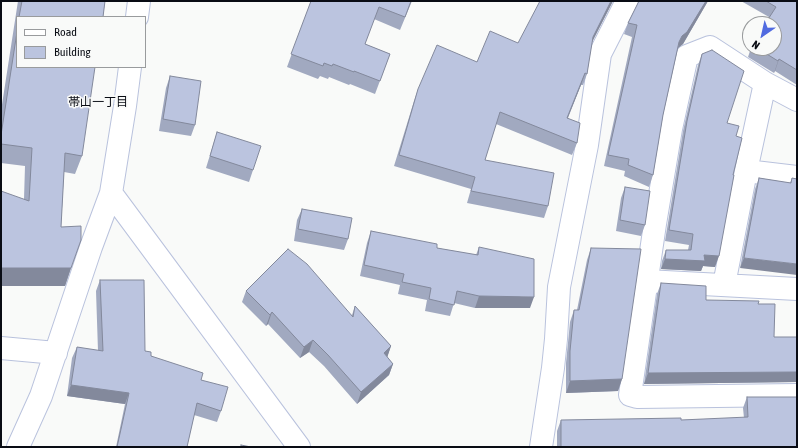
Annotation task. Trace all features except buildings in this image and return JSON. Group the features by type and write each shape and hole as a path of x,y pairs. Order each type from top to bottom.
{"street":[{"path":"137,16 139,1"},
{"path":"541,447 553,368 559,288 587,145 600,54 627,1"},
{"path":"797,100 765,83 710,47 687,56 671,129 655,224 630,395 637,397 797,395"},
{"path":"18,447 41,396 91,247 111,193 130,68"},
{"path":"724,285 765,83"},
{"path":"746,171 797,177"},
{"path":"111,193 299,447"},
{"path":"646,281 797,289"},
{"path":"1,348 56,353"}],"district":[{"name":"帯山一丁目","path":"98,102"}]}
